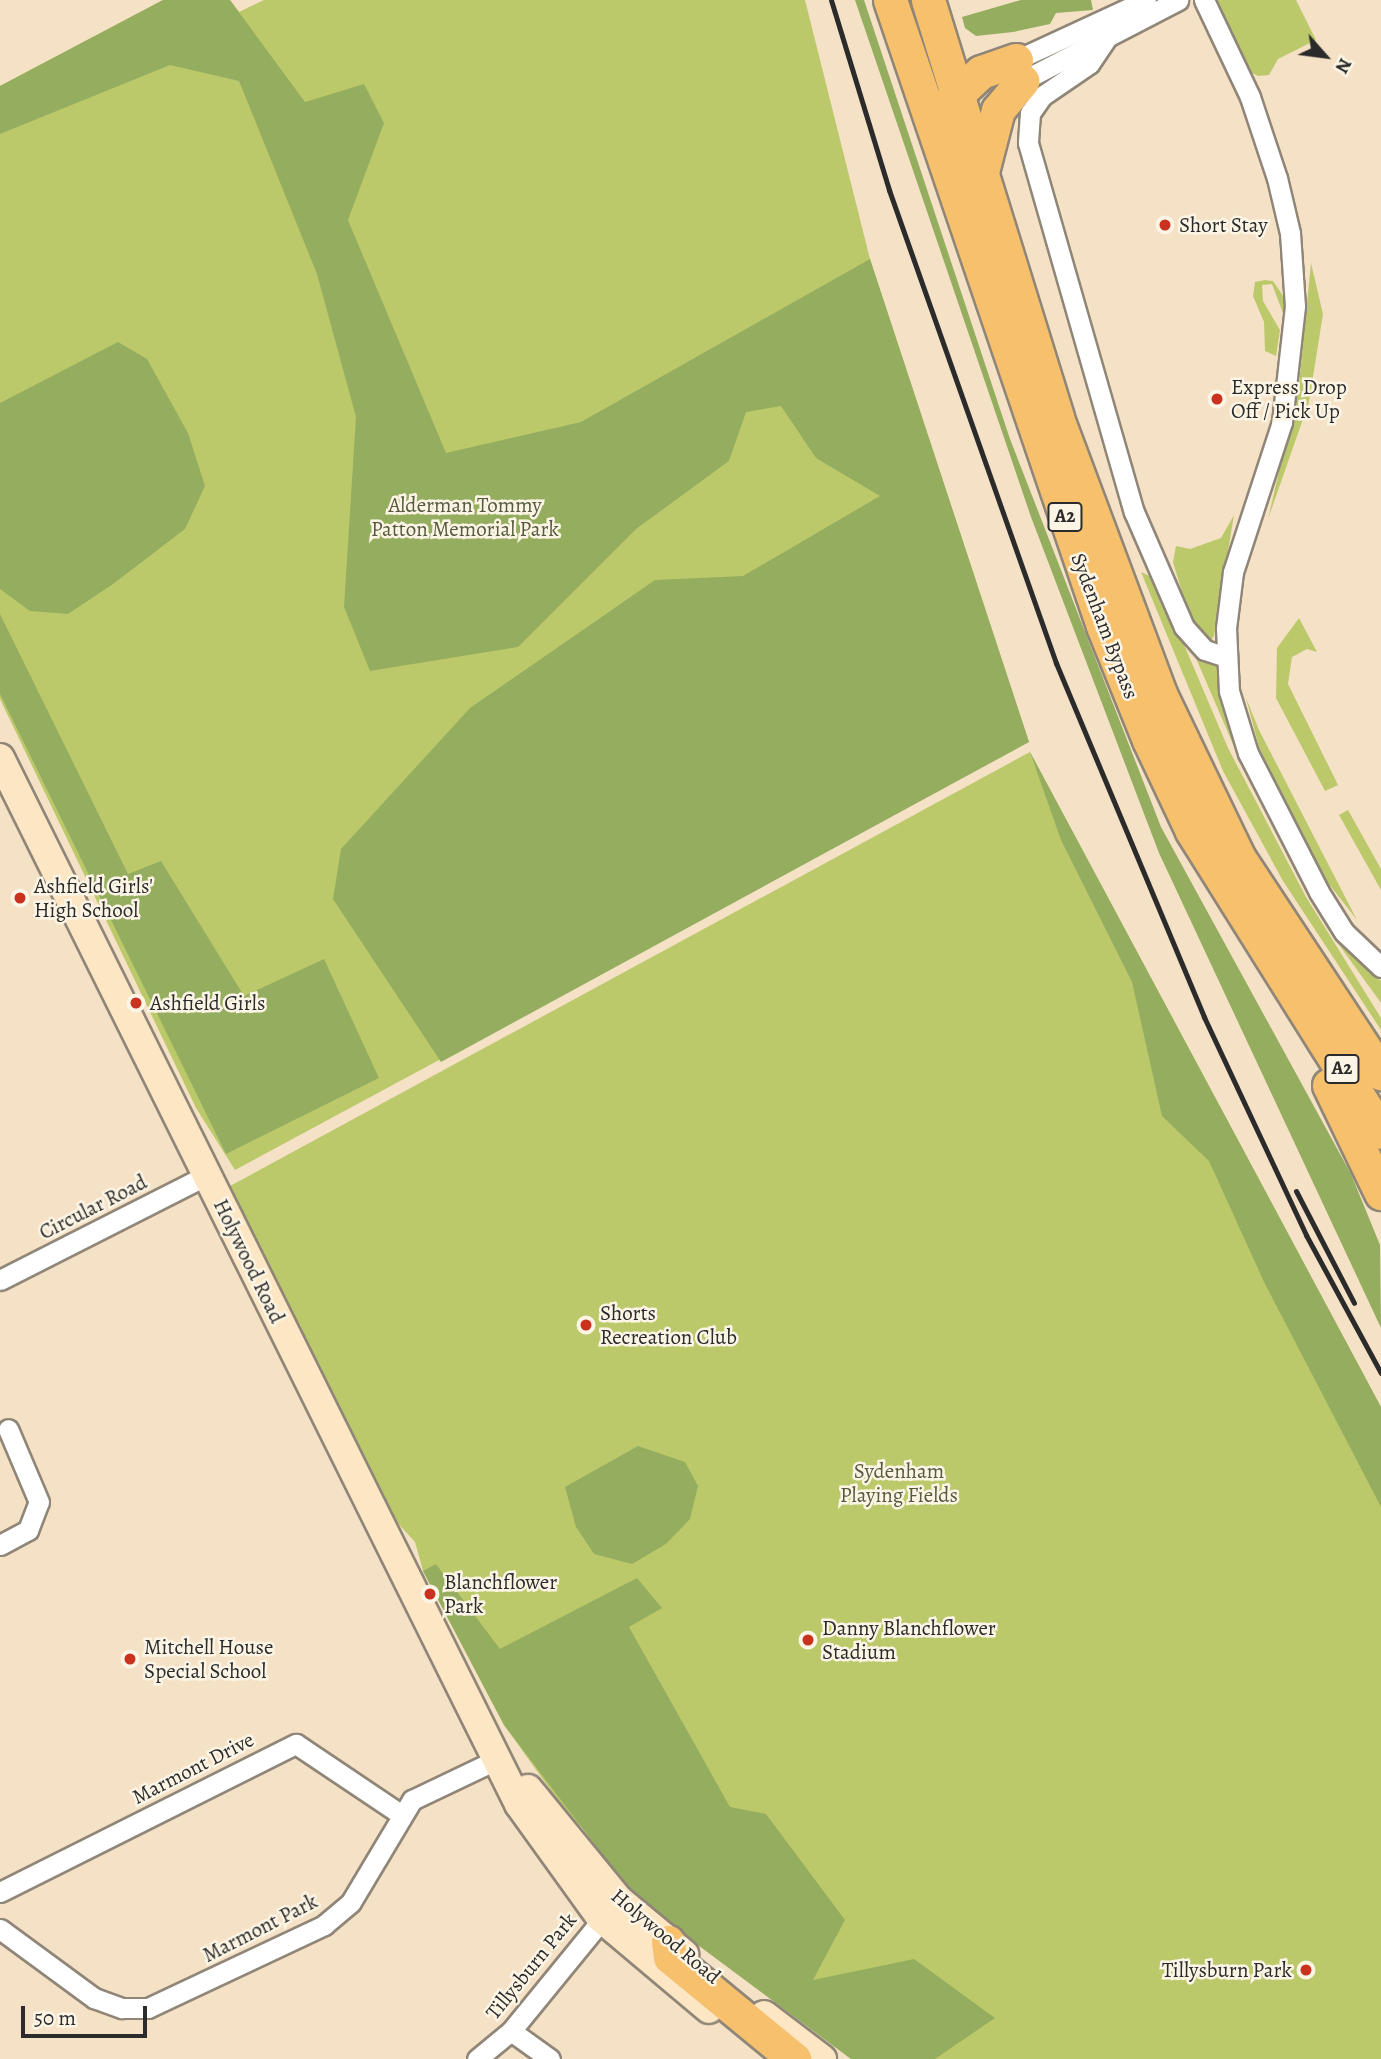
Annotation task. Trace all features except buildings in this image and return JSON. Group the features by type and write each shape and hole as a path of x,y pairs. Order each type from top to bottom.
{"highway":[{"name":"Sydenham Bypass","path":"890,0 1102,626 1149,740 1192,831 1381,1132"},
{"name":"Sydenham Bypass","path":"930,7 983,168 1057,418 1161,696 1239,858 1381,1073"},
{"path":"930,7 965,49 1011,69"},
{"path":"941,156 943,113 958,89 1011,69"},
{"path":"983,168 1011,69"},
{"path":"1301,1007 1313,1052 1381,1193"},
{"path":"668,1941 670,1957 794,2059"}],"main road":[{"name":"Holywood Road","path":"0,758 499,1761 610,1909 771,2059"},
{"name":"Holywood Road","path":"610,1909 668,1941 822,2059"}],"street":[{"path":"1011,69 1146,0"},
{"path":"1011,69 1110,33 1178,0"},
{"path":"1186,0 1198,0"},
{"path":"1204,0 1250,97 1288,219 1295,306 1282,422 1231,588 1227,657 1234,715 1264,785 1345,932 1381,967"},
{"path":"1110,33 1089,64 1042,96 1030,113 1028,143 1134,512 1184,627 1205,650 1227,657"},
{"name":"Circular Road","path":"0,1280 207,1175"},
{"path":"0,1545 28,1530 39,1510 37,1493 8,1429"},
{"name":"Marmont Drive","path":"0,1892 296,1744 400,1814"},
{"name":"Marmont Park","path":"0,1929 94,1998 122,2008 148,2008 324,1925 351,1902 400,1814 421,1795 499,1761"},
{"name":"Tillysburn Park","path":"477,2059 511,2031 610,1909"},
{"path":"511,2031 550,2059"}],"green space":[{"name":"Alderman Tommy Patton Memorial Park","path":"163,0 230,0 239,12 264,0 805,0 870,259 1029,742 235,1170 196,1108 0,699 0,86"},
{"path":"163,0 230,0 305,102 364,84 384,123 348,220 446,453 581,422 870,259 1029,742 441,1062 333,899 341,849 470,708 655,580 743,576 880,496 816,458 781,406 746,412 729,461 636,529 518,647 370,671 344,607 356,417 317,274 239,81 170,65 0,134 0,86"},
{"path":"855,0 864,0 1010,439 1161,827 1351,1174 1380,1245 1381,1328 1159,853 1031,517"},
{"path":"1021,0 1091,0 1093,10 1056,13 1050,24 1013,32 976,36 965,28 962,17"},
{"path":"1216,0 1296,0 1316,40 1278,59 1269,75 1258,76 1247,70"},
{"path":"1311,263 1323,314 1309,402 1268,519 1299,385"},
{"path":"1273,281 1284,297 1284,316 1272,284 1262,285 1263,301 1280,330 1276,356 1265,351 1264,322 1253,296 1255,282"},
{"path":"118,342 147,359 188,433 205,486 185,529 113,584 68,614 30,611 0,589 0,403"},
{"path":"1234,515 1214,636 1209,643 1195,636 1173,562 1176,546 1190,549 1221,538"},
{"path":"1141,572 1156,579 1228,748 1306,897 1381,1018 1381,1030 1283,881 1223,771"},
{"path":"0,614 128,874 161,861 244,996 324,959 379,1078 226,1154 0,694"},
{"path":"1299,618 1317,652 1307,649 1292,657 1288,684 1338,785 1325,791 1276,698 1277,648"},
{"path":"1192,649 1218,662 1223,703 1336,937 1381,981 1381,1003 1332,935 1242,765"},
{"path":"1246,698 1259,730 1357,920 1325,879 1280,790 1259,747"},
{"name":"Sydenham Playing Fields","path":"1030,752 1381,1407 1381,2059 851,2059 704,1947 567,1813 504,1725 423,1571 415,1542 394,1519 336,1408 230,1186"},
{"path":"1030,752 1381,1407 1381,1507 1264,1282 1209,1161 1162,1116 1132,982 1061,840"},
{"path":"1348,810 1381,869 1381,890 1339,815"},
{"path":"638,1446 685,1462 698,1486 690,1519 666,1544 632,1564 594,1554 576,1527 565,1487"},
{"path":"436,1564 500,1649 637,1578 662,1608 629,1627 730,1807 766,1814 845,1920 813,1980 914,1959 995,2018 935,2059 851,2059 636,1899 504,1725 423,1571"}],"railway":[{"path":"831,0 889,190 1056,663 1204,1017 1306,1235 1381,1373"},
{"path":"1296,1191 1354,1303"}],"place":[{"name":"Short Stay","path":"1165,225"},
{"name":"Express Drop Off / Pick Up","path":"1217,399"},
{"name":"Ashfield Girls' High School","path":"20,898"},
{"name":"Ashfield Girls","path":"136,1003"},
{"name":"Shorts Recreation Club","path":"586,1325"},
{"name":"Blanchflower Park","path":"430,1594"},
{"name":"Danny Blanchflower Stadium","path":"808,1640"},
{"name":"Mitchell House Special School","path":"130,1659"},
{"name":"Tillysburn Park","path":"1306,1970"}]}
